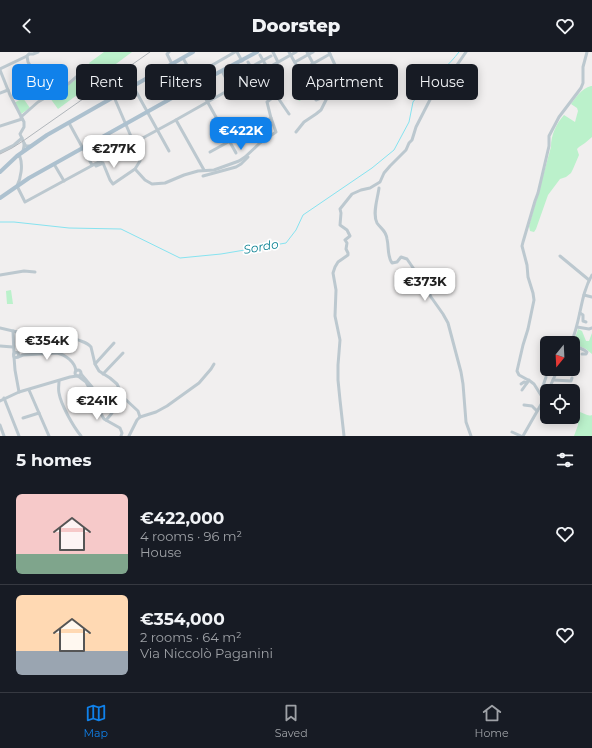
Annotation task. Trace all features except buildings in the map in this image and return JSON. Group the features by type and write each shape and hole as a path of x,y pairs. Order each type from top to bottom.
{"main road":[{"path":"172,64 193,52"},
{"path":"216,74 258,54"},
{"path":"0,172 17,156 47,135 109,100"},
{"path":"0,198 29,178 169,100"}],"street":[{"path":"29,178 25,180 21,178 23,157 29,148 24,143 20,134 24,125 22,118 13,103 0,70 28,54 38,52"},
{"path":"169,52 167,54 172,64"},
{"path":"215,64 236,52 242,61"},
{"path":"273,52 278,62"},
{"path":"275,64 290,53 296,52"},
{"path":"290,53 295,62 308,53 313,52"},
{"path":"344,436 338,380 340,340 334,316 336,290 333,273 334,267 338,262 348,255 346,249 347,243 345,240 350,236 347,230 340,225 340,209 352,194 370,188 380,182 390,166 406,150 437,86 457,65 466,52"},
{"path":"540,394 536,387 519,375 517,371 534,300 522,246 538,193 549,146 549,136 559,117 581,88 587,52"},
{"path":"308,53 314,64 330,53 335,64"},
{"path":"28,54 29,64"},
{"path":"258,54 266,64"},
{"path":"256,64 271,56"},
{"path":"183,58 186,64"},
{"path":"222,71 224,76"},
{"path":"68,83 76,77"},
{"path":"0,93 8,90"},
{"path":"17,156 20,157 21,162 17,186 25,202 224,92"},
{"path":"137,93 169,151"},
{"path":"0,126 22,118 31,108 42,100"},
{"path":"69,123 93,164 96,166 103,163 113,184 135,169 140,161 115,100"},
{"path":"135,169 145,180 152,184 160,184 184,175 204,170 214,170 239,161 260,143 276,132 267,102 270,100"},
{"path":"279,100 289,114"},
{"path":"296,132 304,122 321,110 326,100"},
{"path":"208,102 236,152"},
{"path":"210,152 229,140 271,118"},
{"path":"176,120 204,170"},
{"path":"106,135 116,152"},
{"path":"0,152 22,138"},
{"path":"22,153 24,150 24,143"},
{"path":"203,176 236,167 250,155 251,152"},
{"path":"54,164 64,180"},
{"path":"379,188 375,214 376,221 386,233 390,261 392,263 397,262 401,257 407,259 448,323 461,372 466,422 471,436"},
{"path":"560,256 589,280"},
{"path":"0,275 24,271 35,272"},
{"path":"574,336 584,295 592,275"},
{"path":"584,295 592,297"},
{"path":"580,313 583,315 583,321 586,322"},
{"path":"577,327 592,328"},
{"path":"0,328 30,335 68,333 78,340 90,345 95,364 99,371 117,384 124,398 138,411 140,417"},
{"path":"12,331 13,347 16,356 14,363 19,392"},
{"path":"95,364 114,343"},
{"path":"0,346 13,347"},
{"path":"580,348 587,352 586,354 582,354"},
{"path":"104,374 123,352"},
{"path":"16,356 57,353 62,354 72,361 76,367 76,372"},
{"path":"129,436 140,417 156,412 167,406 199,383 214,364"},
{"path":"70,377 79,370 79,375 92,387 100,412 104,419 120,428 122,433 120,436"},
{"path":"0,400 19,392 79,375"},
{"path":"551,384 555,376"},
{"path":"544,384 546,377"},
{"path":"553,380 571,381 572,378"},
{"path":"59,380 59,394 61,402 76,430 81,436"},
{"path":"521,384 528,381"},
{"path":"522,390 528,381"},
{"path":"28,390 49,436"},
{"path":"106,420 113,413 114,407 110,392"},
{"path":"4,398 19,436"},
{"path":"524,406 532,406 537,411"},
{"path":"512,432 522,436 540,406"},
{"path":"23,418 39,413"},
{"path":"0,425 4,436"}],"green space":[{"path":"104,52 132,52 116,64 89,63"},
{"path":"76,79 76,96 58,109 51,100 68,100 68,85"},
{"path":"592,86 592,137 577,149 579,155 571,173 560,179 548,195 536,229 534,232 530,231 529,226 551,147 554,130 564,115 575,122 578,111 577,108 571,104 582,91"},
{"path":"19,100 24,100 30,108 21,114 14,103"},
{"path":"11,290 13,304 7,304 6,291"},
{"path":"578,329 582,331 586,341 589,341 592,333 592,354 580,346 580,336 576,336"},
{"path":"580,412 592,415 592,436 574,436 578,425 580,424"}],"waterway":[{"name":"Sordo","path":"0,222 14,222 69,228 121,229 180,258 221,254 286,243 296,230 303,215 372,168 394,150 409,122 413,102 419,94 422,83 442,70 459,52"}],"railway":[{"path":"0,154 23,141 150,52"}]}
